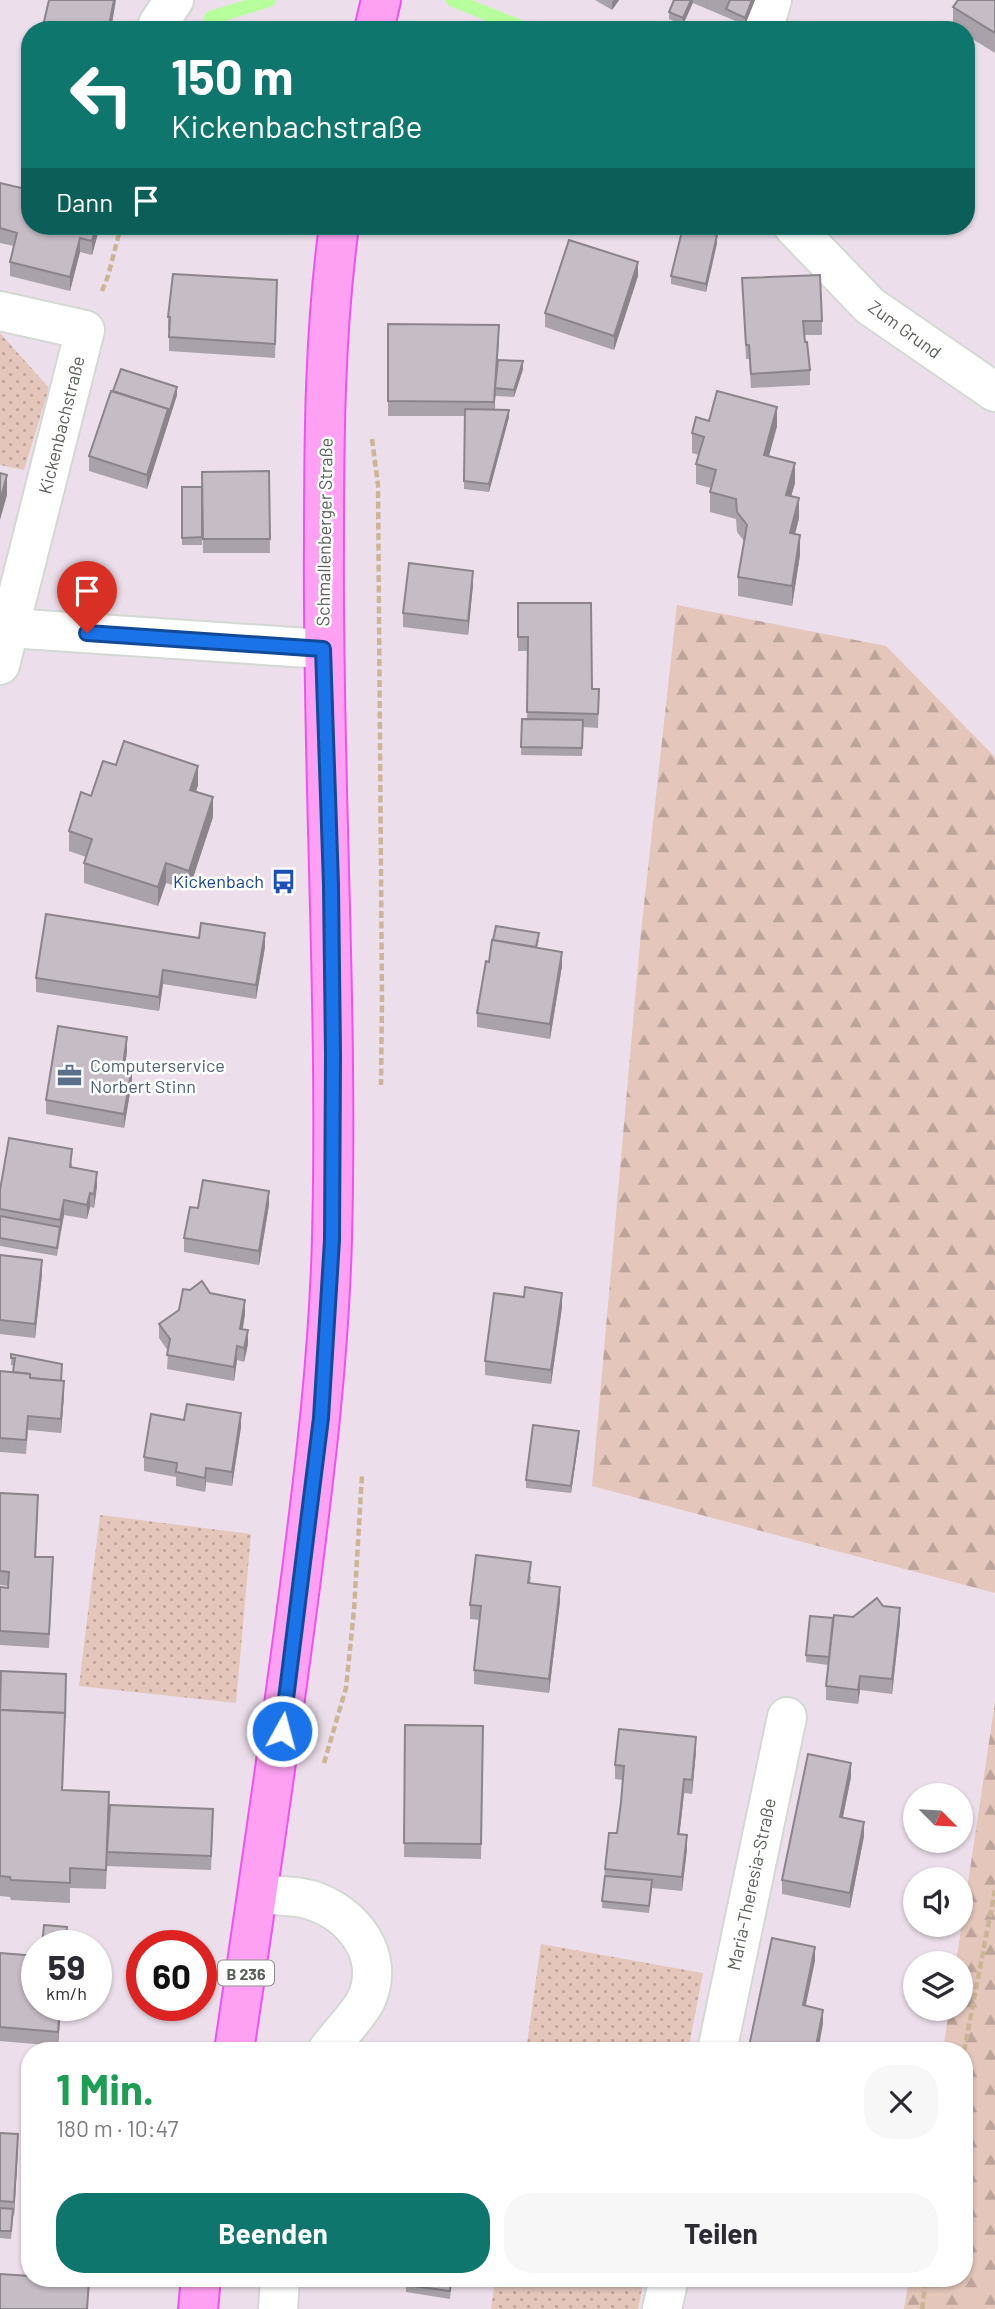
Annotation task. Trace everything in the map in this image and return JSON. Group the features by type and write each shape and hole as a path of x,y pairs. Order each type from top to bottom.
{"main road":[{"path":"376,21 381,0"},
{"name":"Schmallenberger Straße","path":"235,2042 278,1757 321,1418 331,1254 333,1055 331,885 323,649 324,494 328,324 338,235"},
{"path":"198,2309 200,2287"}],"street":[{"path":"766,21 772,0"},
{"name":"Zum Grund","path":"802,235 870,306 995,393"},
{"path":"0,310 85,330"},
{"name":"Kickenbachstraße","path":"0,665 85,330"},
{"path":"9,628 323,649"},
{"name":"Maria-Theresia-Straße","path":"719,2042 787,1717"},
{"path":"258,1894 310,1900 352,1924 365,1940 372,1960 373,1981 365,2003 333,2042"},
{"path":"278,2309 279,2287"},
{"path":"662,2309 667,2287"}],"path":[{"path":"85,330 108,276 119,235"},
{"path":"966,2042 995,1890"},
{"path":"922,2309 925,2287"}],"green space":[{"path":"0,333 49,388 24,470 0,465"},
{"path":"677,605 886,646 995,757 995,1593 592,1486 641,932"},
{"path":"100,1515 251,1534 236,1703 79,1686"},
{"path":"995,1702 995,2309 904,2309 908,2287 973,2287 973,2042 944,2042 947,2021 973,2021 973,1951 958,1951 960,1937 973,1937 973,1867 970,1867"},
{"path":"541,1944 703,1973 690,2042 527,2042"},
{"path":"494,2287 642,2287 638,2309 491,2309"}],"building":[{"path":"49,0 114,0 110,21 44,21"},
{"path":"674,0 691,0 683,18 669,12"},
{"path":"730,0 752,0 745,18 726,9"},
{"path":"958,0 995,0 995,33 953,7"},
{"path":"0,183 21,188 21,235 94,235 92,241 80,238 70,277 10,262 17,233 0,228"},
{"path":"681,235 717,235 706,284 671,276"},
{"path":"569,240 638,262 614,336 545,313"},
{"path":"173,274 277,280 275,344 169,337 168,317"},
{"path":"820,275 822,321 803,321 810,370 751,374 749,345 746,345 742,278"},
{"path":"388,324 499,325 494,402 388,401"},
{"path":"498,360 523,361 514,390 495,388"},
{"path":"121,369 177,387 168,416 168,409 113,391"},
{"path":"111,391 168,409 147,475 89,456"},
{"path":"717,391 777,407 764,455 795,463 786,495 799,498 790,533 800,535 792,586 738,577 747,525 737,512 736,499 710,492 716,470 696,464 704,437 692,433 696,417 709,421"},
{"path":"465,409 509,410 489,484 464,481"},
{"path":"269,471 270,539 203,539 202,472"},
{"path":"0,473 7,475 0,501"},
{"path":"182,487 202,487 202,537 182,538"},
{"path":"409,563 473,571 468,621 403,613"},
{"path":"518,603 591,603 592,689 599,689 598,714 527,712 528,637 518,637"},
{"path":"522,719 583,720 582,748 521,747"},
{"path":"124,741 198,766 190,790 213,797 189,871 166,863 158,887 84,863 92,839 69,831 81,792 91,796 103,761 116,765"},
{"path":"46,914 199,938 201,923 265,933 256,985 163,970 159,997 36,978"},
{"path":"496,926 539,933 536,947 493,940"},
{"path":"492,940 562,952 550,1024 477,1013"},
{"path":"58,1026 127,1037 123,1065 132,1067 124,1114 46,1100"},
{"path":"9,1138 72,1149 70,1167 97,1172 94,1194 90,1193 87,1205 64,1200 60,1220 0,1209 0,1190"},
{"path":"203,1180 269,1191 259,1251 184,1238 190,1207 198,1208"},
{"path":"0,1216 60,1227 57,1248 0,1238"},
{"path":"0,1255 42,1260 35,1324 0,1320"},
{"path":"202,1281 210,1293 245,1300 240,1329 248,1330 244,1348 237,1346 234,1367 167,1355 170,1339 159,1324 179,1310 183,1289 190,1290"},
{"path":"525,1287 562,1293 551,1370 485,1361 494,1293 524,1297"},
{"path":"11,1354 62,1364 61,1381 30,1378 30,1374 13,1372 15,1358 11,1358"},
{"path":"0,1371 30,1374 30,1378 64,1381 61,1419 28,1416 26,1440 0,1438"},
{"path":"187,1404 241,1413 232,1472 206,1468 205,1478 176,1472 177,1463 144,1457 151,1414 184,1420"},
{"path":"533,1425 579,1431 571,1486 526,1480"},
{"path":"0,1493 38,1495 35,1557 53,1557 49,1634 0,1631 0,1587 8,1588 9,1572 0,1571"},
{"path":"476,1555 531,1562 528,1583 560,1587 549,1679 474,1670 481,1606 470,1605"},
{"path":"877,1598 883,1606 900,1608 892,1679 860,1676 858,1690 826,1686 834,1615 853,1617"},
{"path":"810,1616 833,1618 829,1657 806,1655"},
{"path":"1,1671 66,1674 65,1718 65,1713 0,1710"},
{"path":"0,1710 65,1713 62,1790 109,1792 106,1870 70,1868 70,1883 11,1880 10,1877 0,1876"},
{"path":"405,1725 483,1726 481,1844 404,1843"},
{"path":"619,1729 696,1737 692,1780 684,1779 678,1834 687,1835 682,1877 605,1869 609,1833 617,1833 621,1802 624,1766 615,1765"},
{"path":"808,1754 851,1763 840,1817 864,1822 850,1893 782,1880"},
{"path":"110,1805 213,1809 211,1856 107,1852"},
{"path":"605,1876 652,1880 649,1906 602,1901"},
{"path":"44,1925 67,1927 67,1930 44,1930"},
{"path":"772,1938 815,1947 803,2005 823,2010 817,2042 750,2042"},
{"path":"0,1953 21,1955 21,2021 59,2021 58,2032 0,2027"},
{"path":"0,2133 18,2134 14,2202 0,2201"},
{"path":"0,2208 13,2209 11,2231 0,2231"},
{"path":"0,2274 21,2275 21,2287 89,2287 87,2309 0,2309"},
{"path":"421,2287 450,2287 450,2291"}],"waterway":[{"name":"Kickenbach","path":"211,18 269,0"},
{"name":"Kickenbach","path":"453,0 506,21"}],"place":[{"name":"Kickenbach","path":"284,881"},
{"name":"Computerservice Norbert Stinn","path":"70,1075"}],"route":[{"path":"87,633 323,649 331,885 332,1240 321,1418 282,1731"}]}
